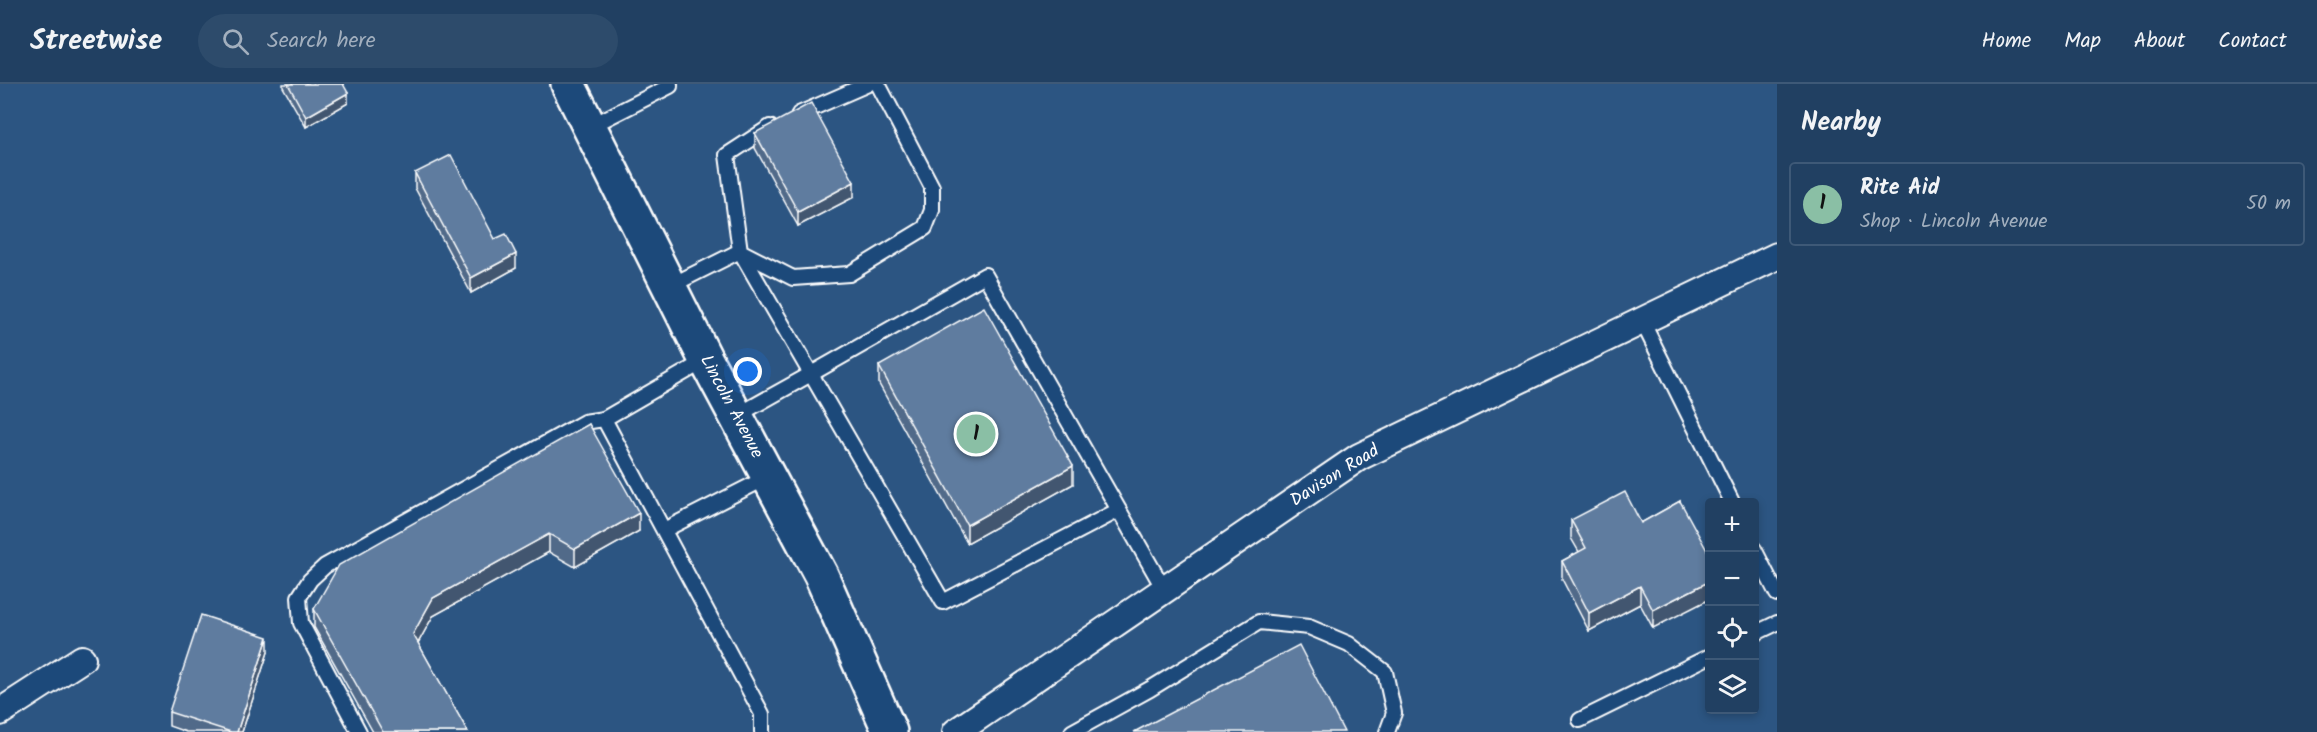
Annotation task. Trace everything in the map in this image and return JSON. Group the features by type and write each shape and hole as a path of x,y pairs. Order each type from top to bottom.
{"street":[{"name":"Lincoln Avenue","path":"568,84 706,360 821,575 890,732"},
{"name":"Davison Road","path":"956,732 1359,457 1777,256"},
{"path":"0,712 82,659"}],"lane":[{"path":"589,127 670,84"},
{"path":"868,84 765,129 728,155 740,251 943,602 1119,510"},
{"path":"740,251 793,278 849,274 925,228 932,210 932,187 878,84"},
{"path":"670,286 740,251"},
{"path":"736,416 985,275 1165,591"},
{"path":"1642,321 1730,498"},
{"path":"359,732 301,623 299,597 310,580 325,566 584,422 604,419 706,360"},
{"path":"604,419 762,714 762,732"},
{"path":"664,531 768,477"},
{"path":"1756,552 1777,594"},
{"path":"1072,732 1150,689 1259,622 1309,627 1349,644 1385,672 1394,713 1387,732"},
{"path":"1759,632 1777,623"},
{"path":"1580,720 1705,658"}],"building":[{"path":"288,84 343,84 348,93 306,117"},
{"path":"811,103 854,182 798,212 755,133"},
{"path":"451,155 495,239 506,234 516,254 471,278 415,173"},
{"path":"984,307 1073,466 967,525 879,366"},
{"path":"589,424 639,513 575,549 549,534 433,598 413,634 468,732 383,732 314,609 339,565"},
{"path":"1625,492 1641,523 1680,501 1705,547 1705,584 1653,610 1640,586 1589,613 1562,561 1586,548 1571,520"},
{"path":"201,615 268,637 237,732 169,712"},
{"path":"1299,645 1344,732 1134,732"}],"place":[{"name":"Rite Aid","path":"976,434"}]}
